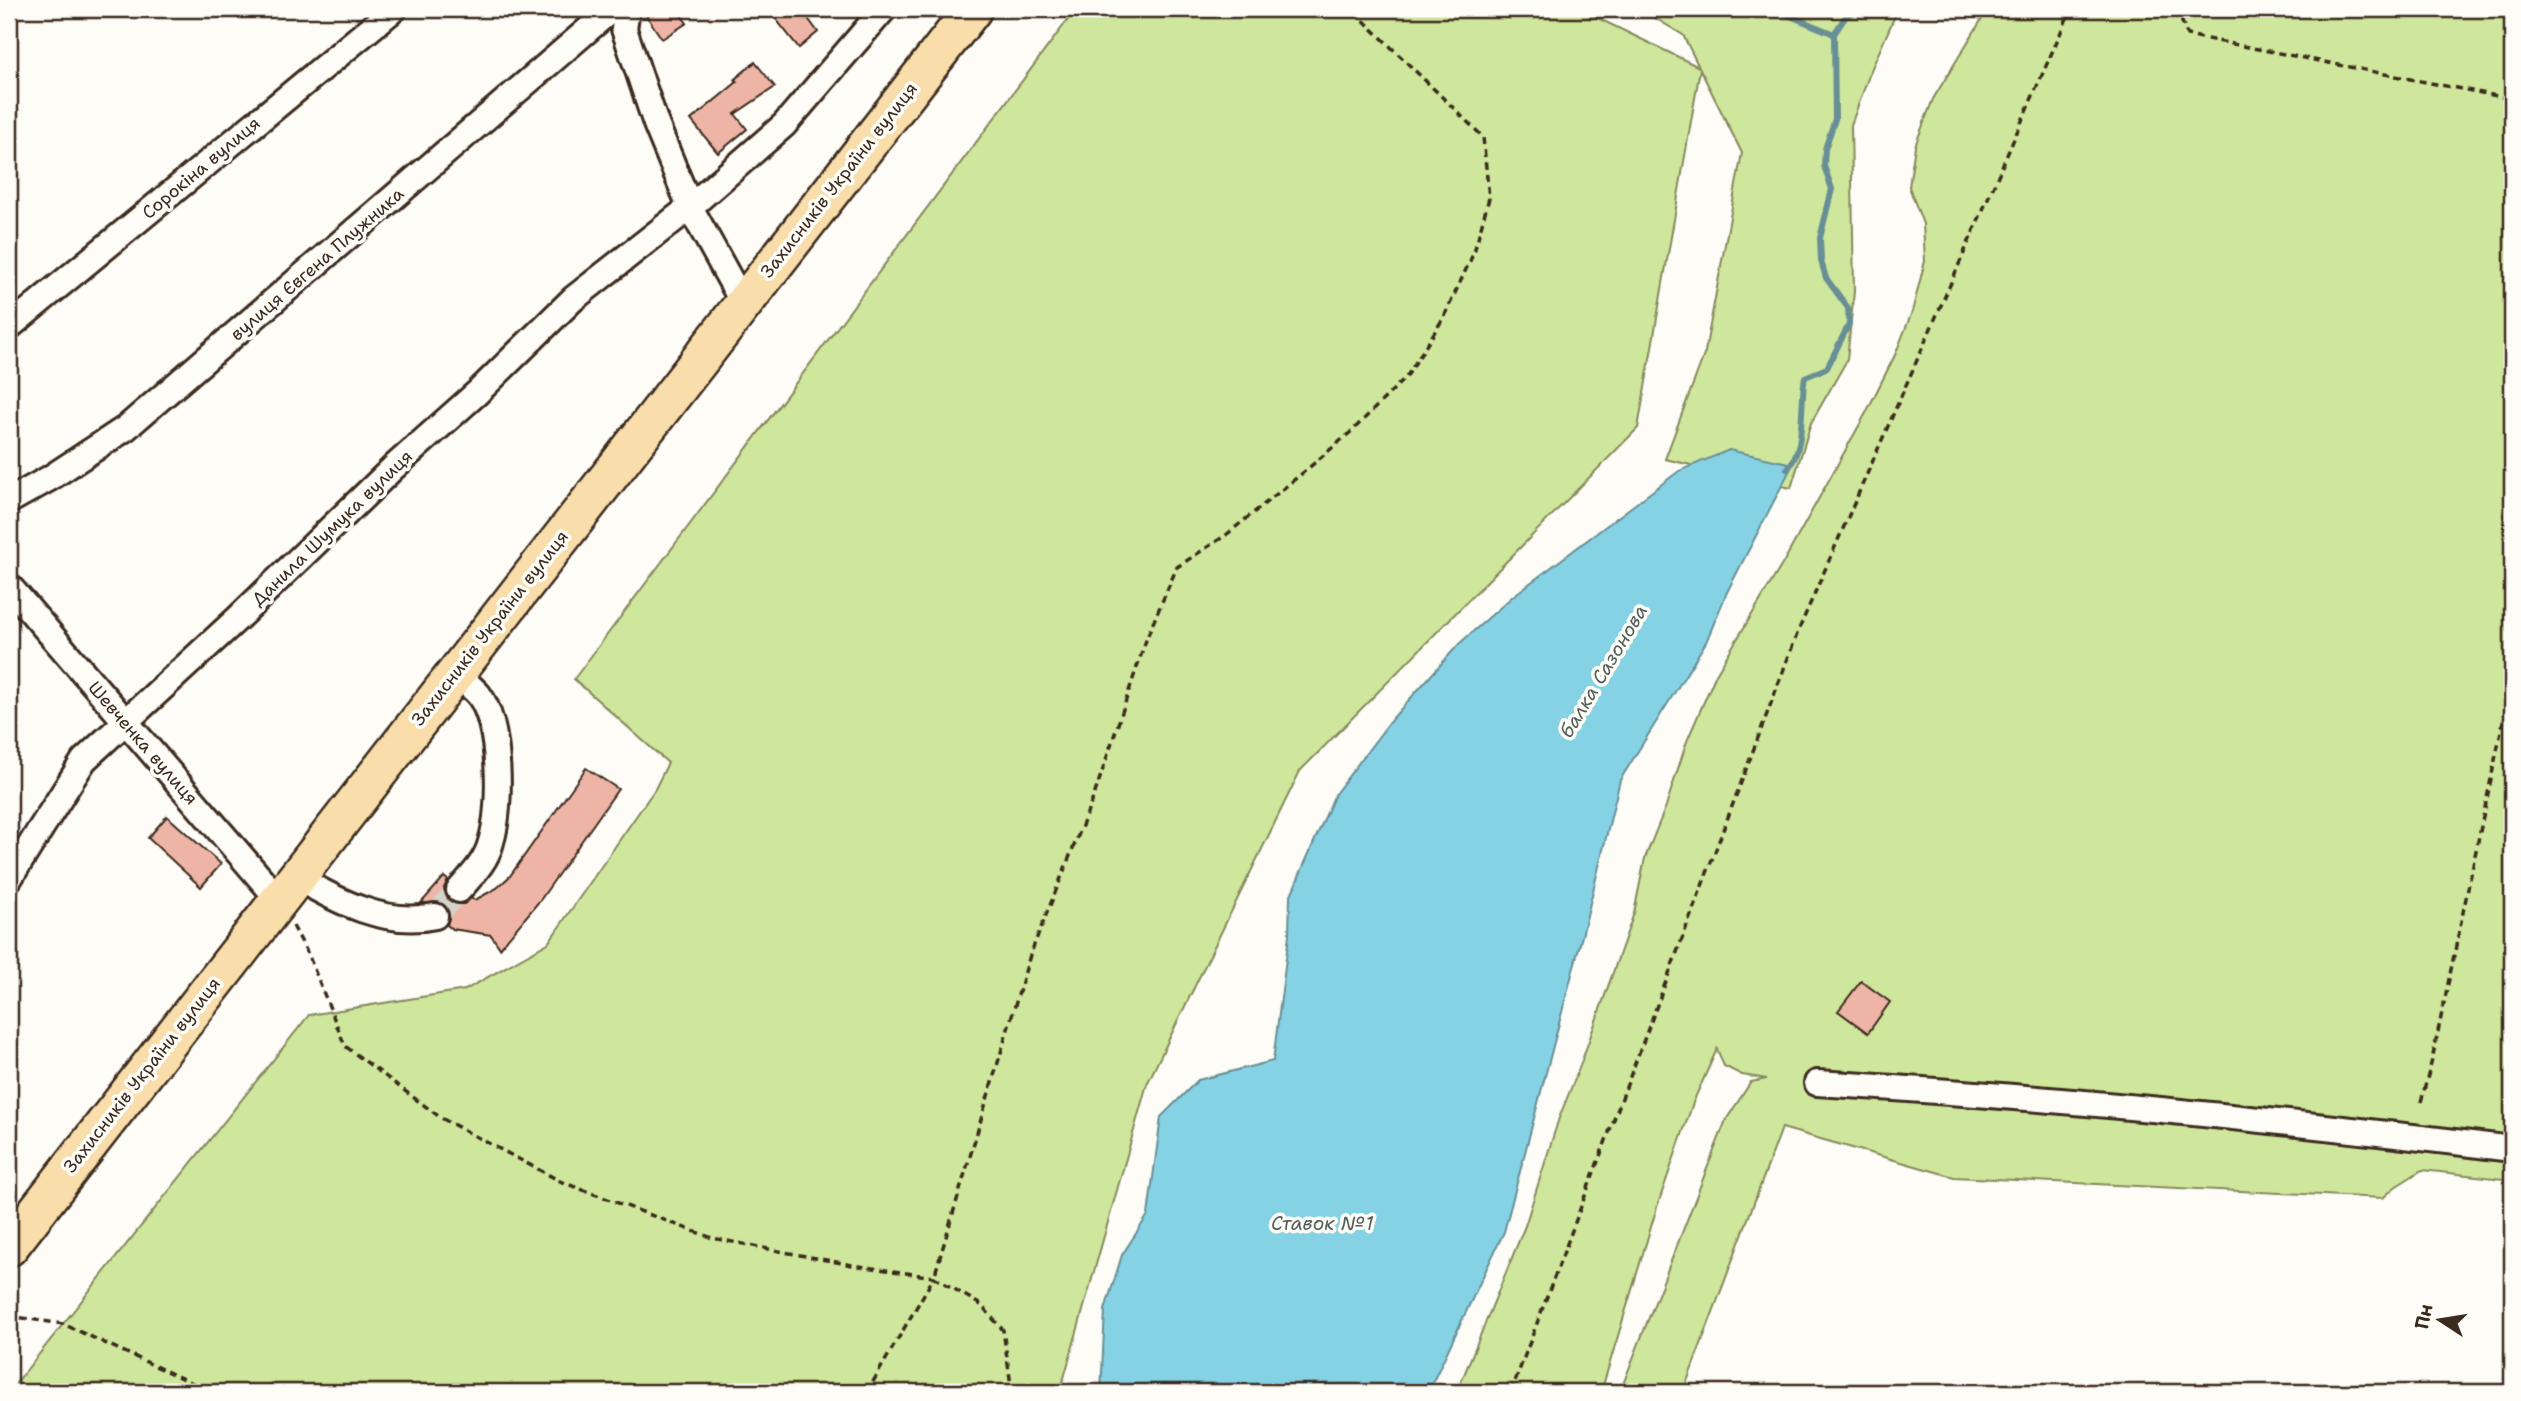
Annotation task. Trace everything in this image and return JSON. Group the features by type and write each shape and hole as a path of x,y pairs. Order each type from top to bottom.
{"highway":[{"name":"Захисників України вулиця","path":"9,1247 973,9"}],"street":[{"name":"Сорокіна вулиця","path":"9,327 394,9"},
{"name":"вулиця Євгена Плужника","path":"9,501 50,478 126,428 612,9"},
{"path":"627,9 624,29 656,124 690,207 743,303"},
{"name":"Данила Шумука вулиця","path":"9,879 83,760 237,619 573,299 690,207 784,125 884,9"},
{"name":"Шевченка вулиця","path":"9,586 124,721 287,889 336,900 394,918 418,919 435,915"},
{"path":"455,673 479,695 491,718 498,779 497,817 491,843 481,865 459,890"},
{"path":"1817,1083 1919,1089 2340,1128 2512,1149"}],"path":[{"path":"867,1392 934,1277 1030,955 1094,796 1147,637 1177,567 1226,535 1305,471 1352,431 1407,376 1444,317 1474,252 1489,198 1483,137 1352,9"},
{"path":"1511,1392 1799,629 2071,9"},
{"path":"2177,9 2187,35 2512,99"},
{"path":"2421,1102 2512,679"},
{"path":"287,889 308,954 345,1046 441,1118 562,1182 712,1238 852,1265 934,1277 981,1305 1003,1329 1012,1392"},
{"path":"9,1316 63,1324 212,1392"}],"green space":[{"path":"1076,9 1579,9 1699,67 1683,35 1640,9 1898,9 1871,70 1851,125 1854,291 1847,360 1811,423 1791,488 1665,459 1705,352 1742,153 1700,69 1638,428 1300,771 1147,1084 1060,1392 9,1392 309,1015 465,990 548,943 655,789 668,763 574,679"},
{"path":"1988,9 2512,9 2512,1180 2422,1170 2383,1198 1954,1177 1782,1128 1683,1392 1620,1392 1726,1120 1751,1082 1767,1079 1742,1075 1724,1066 1717,1049 1694,1100 1657,1207 1601,1392 1457,1392 1525,1226 1559,1118 1634,913 1645,858 1666,806 1687,741 1716,674 1783,563 1866,413 1895,355 1912,312 1925,261 1923,224 1909,187 1915,146 1933,99"}],"water":[{"name":"Ставок №1","path":"1729,450 1793,464 1727,592 1706,642 1620,780 1504,1232 1428,1392 1101,1392 1105,1310 1122,1255 1148,1215 1161,1117 1198,1080 1273,1061 1289,935 1290,897 1335,794 1392,719 1459,644 1513,596 1679,471"}],"building":[{"path":"642,9 676,9 687,23 662,39"},
{"path":"787,9 801,9 818,32 799,48 776,19"},
{"path":"755,62 775,87 735,114 747,129 718,153 691,120 737,82 735,79"},
{"path":"586,768 618,789 541,899 500,948 491,935 452,929 447,925 450,913 441,903 421,903 444,877 448,880 444,888 445,895 455,904 464,904 471,898 475,900 497,888 510,876"},
{"path":"167,816 221,864 201,887 148,838"},
{"path":"1861,981 1890,1002 1868,1033 1838,1011"}],"waterway":[{"path":"1773,9 1834,34"},
{"name":"балка Сазонова","path":"1787,469 1793,461 1800,439 1805,377 1827,368 1849,324 1848,308 1826,278 1821,261 1820,238 1832,189 1824,166 1825,149 1835,119 1834,34 1846,16 1861,9"}],"tunnel":[{"path":"435,916 459,890"}]}
